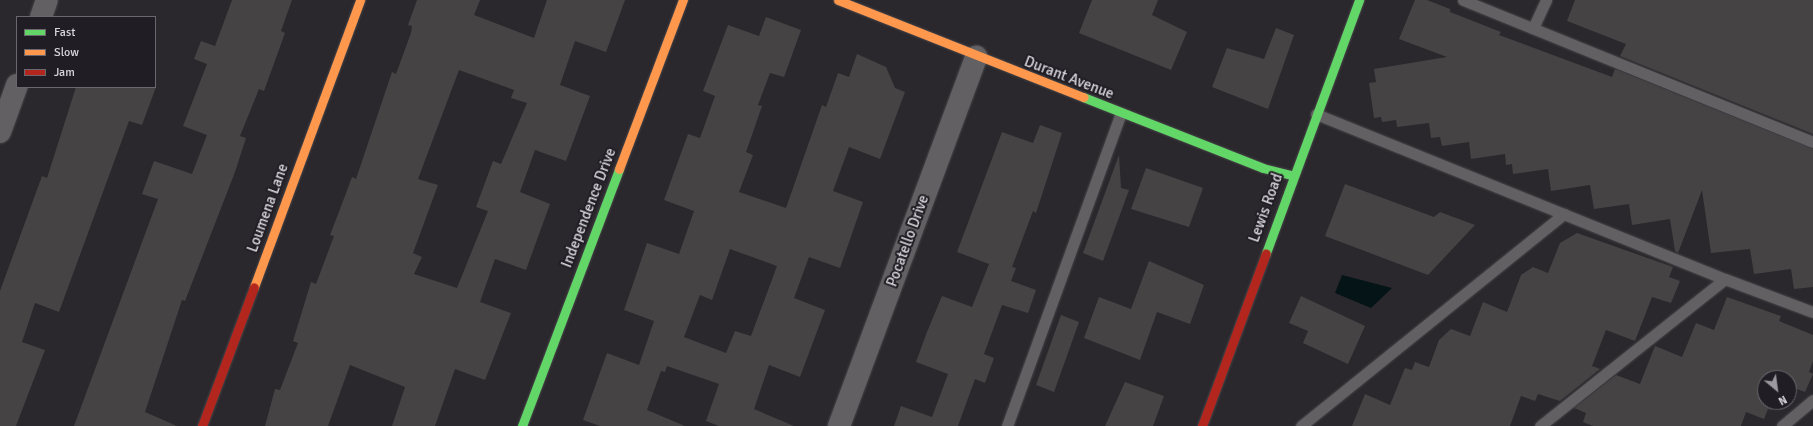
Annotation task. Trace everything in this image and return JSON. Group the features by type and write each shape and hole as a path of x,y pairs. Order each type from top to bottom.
{"street":[{"path":"41,16 47,0"},
{"name":"Loumena Lane","path":"202,426 360,0"},
{"name":"Independence Drive","path":"522,426 683,0"},
{"name":"Durant Avenue","path":"838,0 976,57 1263,168 1292,175"},
{"name":"Lewis Road","path":"1202,426 1292,175 1359,0"},
{"name":"Pocatello Drive","path":"839,426 976,57"},
{"path":"0,132 16,88"}],"lane":[{"path":"1463,0 1813,142"},
{"path":"1533,28 1546,0"},
{"path":"1006,426 1121,113"},
{"path":"1316,114 1725,279 1813,312"},
{"path":"1301,426 1564,214"},
{"path":"1540,426 1725,279"},
{"path":"1782,426 1813,400"}],"shaded area":[{"path":"1342,275 1392,288 1371,308 1335,293"}],"building":[{"path":"232,0 292,0 281,31 285,33 264,91 259,89 240,136 246,138 235,172 185,301 182,300 145,412 177,426 74,426 158,199 142,194 154,161 192,174 207,135 183,126 207,64 194,59 201,41 215,46"},
{"path":"417,0 480,0 474,15 534,38 547,0 625,0 606,52 575,41 560,85 590,96 566,161 535,150 520,192 550,204 526,270 495,259 480,302 511,313 485,380 455,369 435,426 392,426 405,387 350,365 328,426 265,426 275,389 280,390 298,343 293,341 311,282 316,284 334,236 330,235 352,177 356,179 392,72 396,74 411,33 412,26 408,25","holes":["459,70 514,90 511,98 527,103 501,164 493,161 476,207 488,211 457,288 414,274 422,257 413,253 438,185 418,179"]},
{"path":"1092,0 1158,0 1152,15 1187,32 1171,70 1079,33"},
{"path":"1415,0 1427,0 1450,9 1450,12 1501,32 1499,35 1612,77 1615,69 1813,149 1813,287 1794,289 1791,269 1754,274 1750,249 1711,253 1702,190 1678,253 1675,251 1670,219 1632,225 1629,204 1594,209 1590,185 1551,191 1548,169 1513,174 1512,164 1506,165 1505,154 1471,159 1469,142 1442,146 1440,137 1431,138 1429,123 1397,127 1396,120 1382,122 1381,117 1374,118 1369,83 1376,82 1374,69 1447,57 1399,39"},
{"path":"1575,0 1813,0 1813,134 1620,56 1626,44 1567,21"},
{"path":"766,17 801,30 784,77 770,73 758,105 762,106 746,152 753,155 739,192 786,208 822,105 826,107 838,73 849,77 857,54 886,67 895,88 905,92 880,159 849,147 833,191 863,202 840,268 809,257 794,298 825,310 800,377 769,365 754,409 794,426 719,426 706,421 719,384 667,366 665,372 661,371 647,410 685,426 600,426 583,420 607,353 639,365 654,321 624,310 647,243 679,254 694,211 664,200 688,134 700,138 715,96 703,91 728,25 759,36","holes":["730,249 777,266 751,336 735,331 726,353 684,337 700,295 712,300"]},
{"path":"1276,28 1294,35 1268,109 1212,87 1227,48 1264,59"},
{"path":"76,88 156,88 142,125 129,121 59,312 35,303 22,342 45,350 16,426 0,426 0,291 42,176 47,178"},
{"path":"1040,125 1062,133 1036,213 1033,211 1012,267 1016,268 1011,281 1036,290 1028,313 1002,305 984,354 994,358 985,383 975,379 958,426 894,426 901,406 932,417 948,374 916,362 927,332 942,296 972,307 989,264 957,252 1002,132 1033,143"},
{"path":"1119,155 1121,188 1129,190 1103,261 1083,253"},
{"path":"1146,168 1203,188 1189,227 1131,209"},
{"path":"1345,184 1434,217 1440,212 1475,225 1428,275 1325,236"},
{"path":"1577,233 1673,267 1669,277 1680,281 1671,303 1652,297 1635,341 1606,330 1592,366 1600,369 1560,401 1538,394 1535,401 1521,396 1510,426 1352,426 1365,394 1390,405 1405,368 1412,370 1415,362 1429,367 1439,340 1451,329 1470,336 1483,302 1507,312 1521,275 1533,267 1548,273 1560,243"},
{"path":"1149,261 1204,285 1190,324 1157,312 1140,360 1084,338 1099,297 1131,309"},
{"path":"1301,296 1365,326 1348,364 1303,343 1308,331 1289,323"},
{"path":"1727,297 1781,316 1779,321 1813,335 1813,361 1809,372 1813,374 1805,392 1797,389 1797,370 1757,370 1757,410 1768,410 1764,419 1746,412 1741,426 1593,426 1583,422 1586,413 1574,408 1616,375 1640,384 1655,346 1682,357 1696,323 1714,330"},
{"path":"1061,315 1079,322 1054,392 1036,385"},
{"path":"1125,382 1164,396 1153,426 1105,426"}],"traffic: fast":[{"path":"1266,253 1359,0"},
{"path":"1083,97 1263,168 1292,175"},
{"path":"522,426 619,169"}],"traffic: slow":[{"path":"254,287 360,0"},
{"path":"619,169 683,0"},
{"path":"838,0 1083,97"}],"traffic: jam":[{"path":"1202,426 1266,253"},
{"path":"202,426 254,287"}]}
